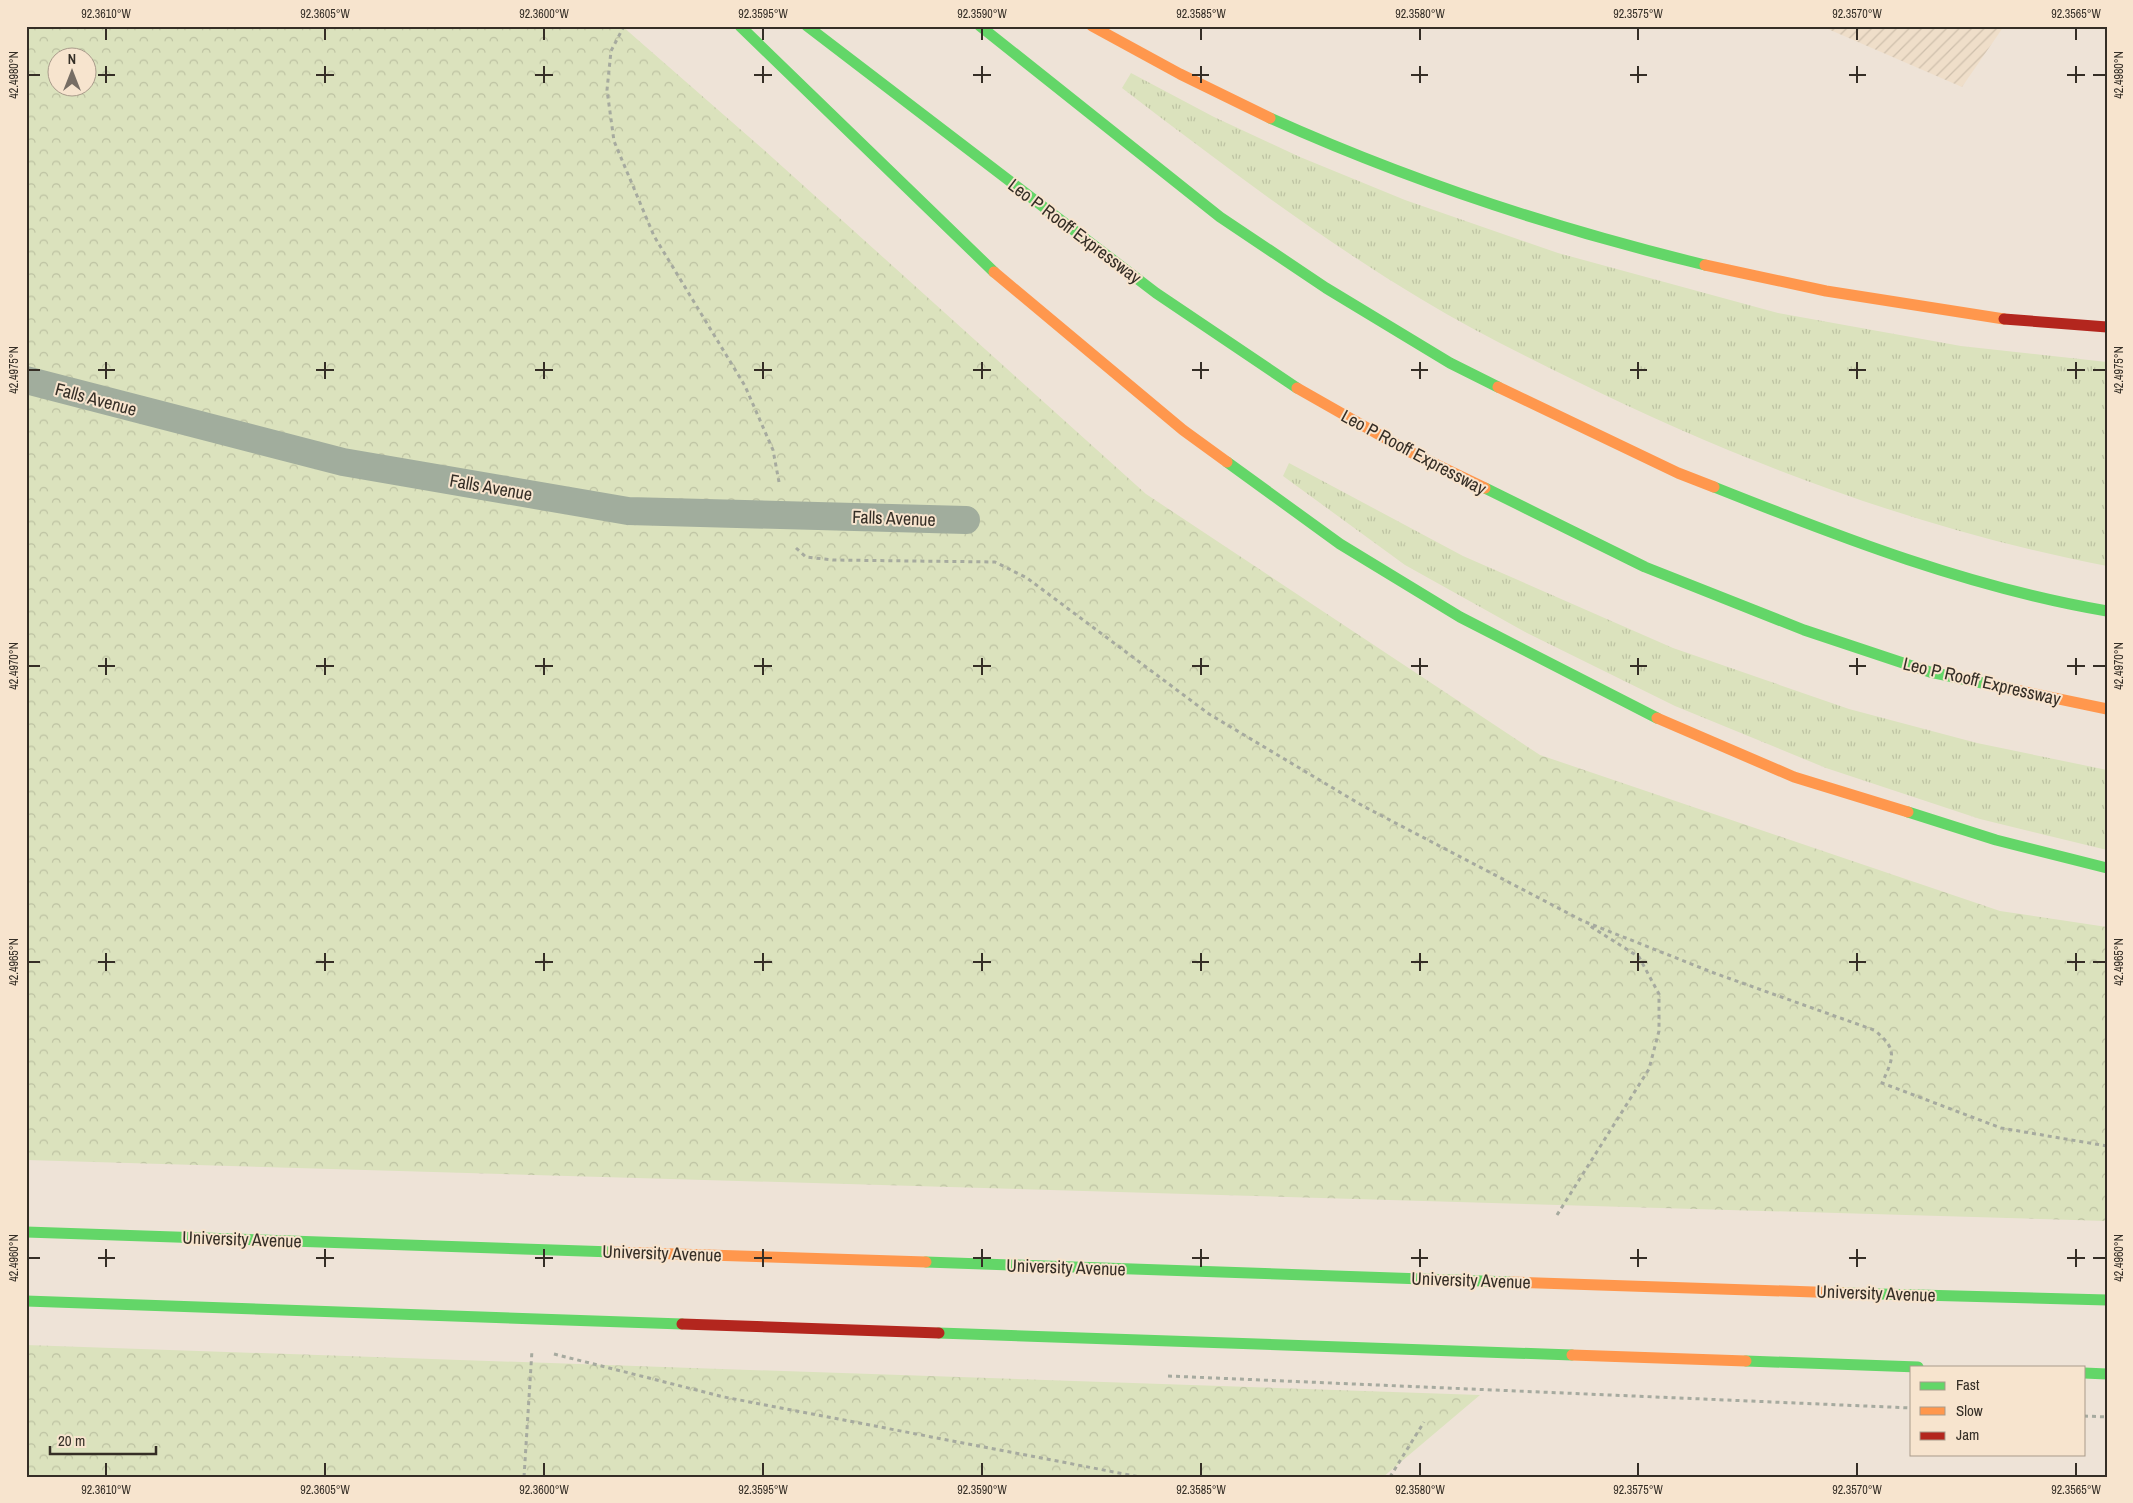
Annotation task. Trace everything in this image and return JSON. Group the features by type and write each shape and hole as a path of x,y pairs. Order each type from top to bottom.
{"main road":[{"path":"740,26 982,262 1183,430 1340,544 1460,617 1678,729 1794,778 1996,840 2107,868"},
{"name":"Leo P Rooff Expressway","path":"807,26 1156,293 1281,379 1406,450 1646,568 1804,630 1930,672 2107,710"},
{"path":"980,26 1220,217 1326,288 1450,363 1560,418 1678,473 1826,532 1945,572 2078,606 2107,611"},
{"path":"1092,26 1206,88 1332,145 1437,185 1546,221 1757,276 1882,302 1997,318 2107,327"},
{"name":"University Avenue","path":"26,1232 2107,1300"},
{"path":"26,1301 1910,1367"},
{"path":"2086,1373 2107,1374"}],"street":[{"name":"Falls Avenue","path":"26,380 343,462 628,511 966,520"}],"path":[{"path":"624,26 611,51 607,90 614,141 654,236 745,386 773,450 794,546 806,557 833,560 995,562 1027,578 1209,714 1363,806 1583,921 1639,957 1659,994 1659,1031 1649,1069 1557,1215"},
{"path":"1583,921 1714,973 1874,1030 1890,1043 1893,1060 1882,1083 2001,1128 2107,1146"},
{"path":"524,1477 532,1348 542,1350"},
{"path":"562,1350 552,1351 724,1397 1140,1477"},
{"path":"1162,1376 1910,1408"},
{"path":"2086,1416 2107,1417"},
{"path":"1390,1477 1424,1422"}],"shaded area":[{"path":"1821,26 2004,26 1962,87"}],"green space":[{"path":"26,26 622,26 764,150 1146,494 1540,755 2000,911 2107,927 2107,1221 26,1160"},
{"path":"1131,73 1214,117 1300,157 1405,200 1558,253 1778,313 1961,346 2107,362 2107,566 1971,534 1836,492 1705,440 1641,412 1518,352 1440,310 1382,275 1268,198 1122,88"},
{"path":"1289,463 1463,556 1673,648 1849,709 1977,743 2107,770 2107,850 1980,819 1826,768 1675,706 1527,633 1405,565 1283,476"},
{"path":"26,1345 1480,1395 1383,1477 26,1477"}],"traffic: fast":[{"path":"740,26 994,272"},
{"path":"807,26 1156,293 1297,388"},
{"path":"980,26 1220,217 1326,288 1450,363 1498,387"},
{"path":"1270,118 1376,162 1484,202 1594,236 1705,265"},
{"path":"1227,462 1340,544 1460,617 1657,718"},
{"path":"1714,487 1810,525 1907,560 2006,589 2107,611"},
{"path":"1485,488 1645,567 1804,630 1930,672 1987,684"},
{"path":"1908,812 1996,840 2107,868"},
{"path":"26,1232 613,1252"},
{"path":"926,1262 1511,1282"},
{"path":"1843,1293 2107,1300"},
{"path":"26,1301 682,1324"},
{"path":"939,1333 1572,1355"},
{"path":"1746,1361 1910,1367"},
{"path":"2086,1373 2107,1374"}],"traffic: slow":[{"path":"1092,26 1180,74 1270,118"},
{"path":"1705,265 1826,291 2004,319"},
{"path":"994,272 1183,430 1227,462"},
{"path":"1498,387 1678,473 1714,487"},
{"path":"1297,388 1406,450 1485,488"},
{"path":"1987,684 2107,709"},
{"path":"1657,718 1794,777 1908,812"},
{"path":"613,1252 926,1262"},
{"path":"1511,1282 1843,1293"},
{"path":"1572,1355 1746,1361"}],"traffic: jam":[{"path":"2004,319 2107,327"},
{"path":"682,1324 939,1333"}]}
